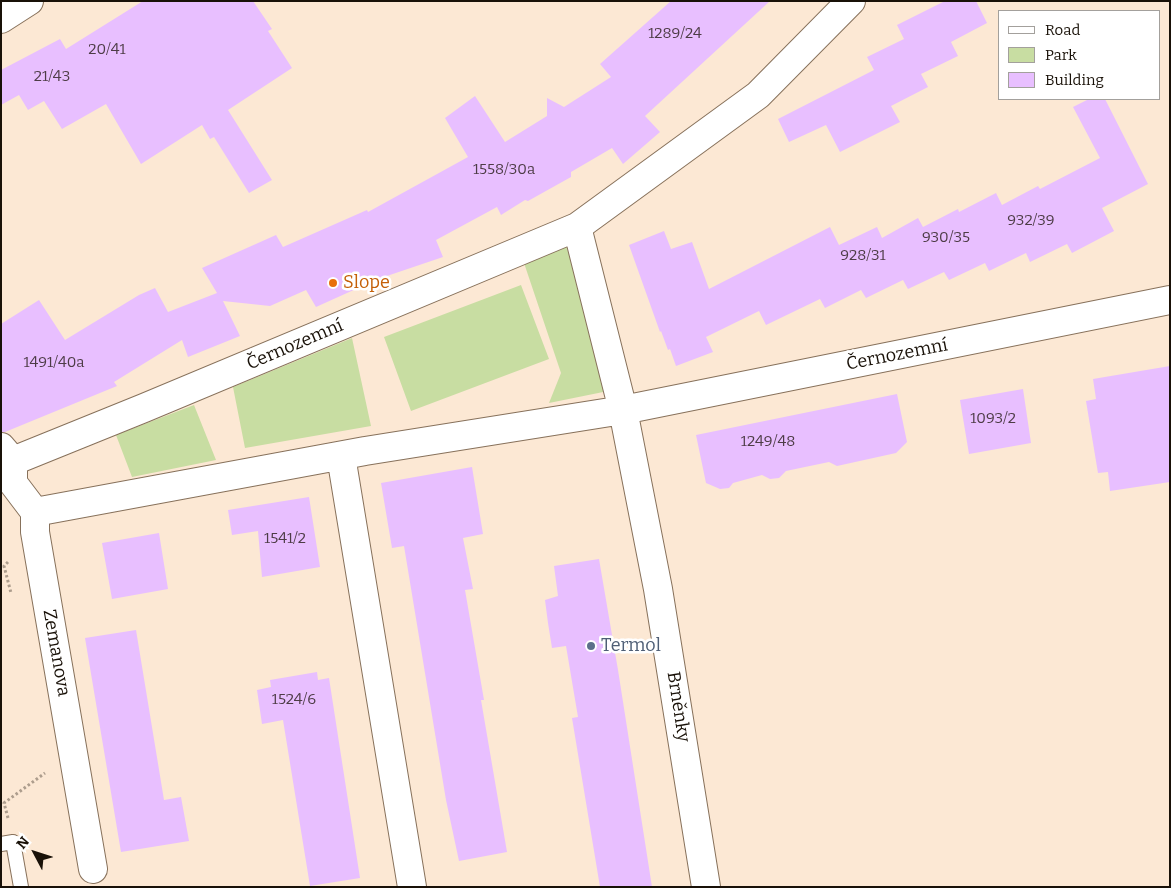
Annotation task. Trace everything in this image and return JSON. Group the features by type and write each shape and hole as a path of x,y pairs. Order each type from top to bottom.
{"street":[{"path":"1,19 29,1"},
{"name":"Černozemní","path":"7,454 144,408 577,227 758,95 851,1"},
{"path":"577,227 623,410"},
{"name":"Černozemní","path":"34,522 341,456 623,410 1170,300"},
{"name":"Brněnky","path":"623,410 658,589 706,887"},
{"name":"Zemanova","path":"7,454 13,483 34,522 93,869"},
{"path":"341,456 412,887"}],"lane":[{"path":"7,843 21,887"}],"path":[{"path":"12,595 4,566 34,522"},
{"path":"7,843 4,803 46,772"}],"green space":[{"path":"566,246 618,389 549,403 561,373 523,260"},
{"path":"521,285 549,359 411,411 384,337"},
{"path":"352,338 371,426 245,448 233,387"},
{"path":"194,405 216,460 132,477 116,435"}],"building":[{"path":"143,1 253,1 272,29 268,31 292,68 228,110 272,180 249,193 214,137 210,139 202,125 141,164 106,104 62,129 44,101 28,110 19,95 1,105 1,70 60,39 66,49"},
{"path":"671,1 770,1 645,116 660,132 623,164 612,148 571,172 571,177 528,201 525,200 501,215 497,207 436,240 443,257 378,279 316,307 306,290 270,306 223,301 240,336 188,357 182,340 114,382 117,386 1,432 1,324 39,300 65,340 139,295 155,288 168,312 217,293 202,268 276,235 283,247 367,210 368,212 468,157 445,118 475,96 505,142 547,116 547,98 564,107 611,77 600,64"},
{"path":"945,1 976,1 987,23 951,42 958,56 921,74 928,87 891,106 900,122 840,152 826,125 789,142 778,119 874,70 867,57 904,39 897,25"},
{"path":"1087,100 1106,100 1148,184 1102,208 1114,231 1072,253 1067,244 1030,262 1026,253 989,271 985,263 949,280 944,272 908,289 903,280 866,298 861,290 825,308 820,299 766,325 759,311 706,337 713,352 676,366 670,349 668,350 660,332 629,245 664,231 671,249 692,242 709,289 830,227 839,245 877,227 882,238 918,218 923,227 958,209 959,212 996,193 1002,205 1038,186 1040,189 1100,158 1073,107"},
{"path":"1170,366 1170,482 1110,491 1108,472 1098,473 1086,401 1096,399 1093,379"},
{"path":"1023,389 1031,443 969,454 960,400"},
{"path":"897,394 907,442 896,453 837,466 829,462 786,471 779,478 770,479 762,475 733,483 729,488 720,489 706,483 696,435"},
{"path":"472,467 483,534 463,538 473,589 465,590 484,700 481,700 507,852 459,861 446,800 404,546 392,548 381,483"},
{"path":"309,497 320,567 262,577 258,531 232,535 228,510"},
{"path":"159,533 168,589 112,599 102,543"},
{"path":"599,559 652,887 600,887 572,718 578,717 566,646 552,648 545,600 558,596 554,566"},
{"path":"136,630 164,800 181,797 189,841 121,852 85,638"},
{"path":"317,672 318,680 329,678 360,878 310,886 283,720 262,724 257,690 271,687 270,680"}],"place":[{"name":"Slope","path":"333,283"},
{"name":"Termol","path":"591,646"}]}
